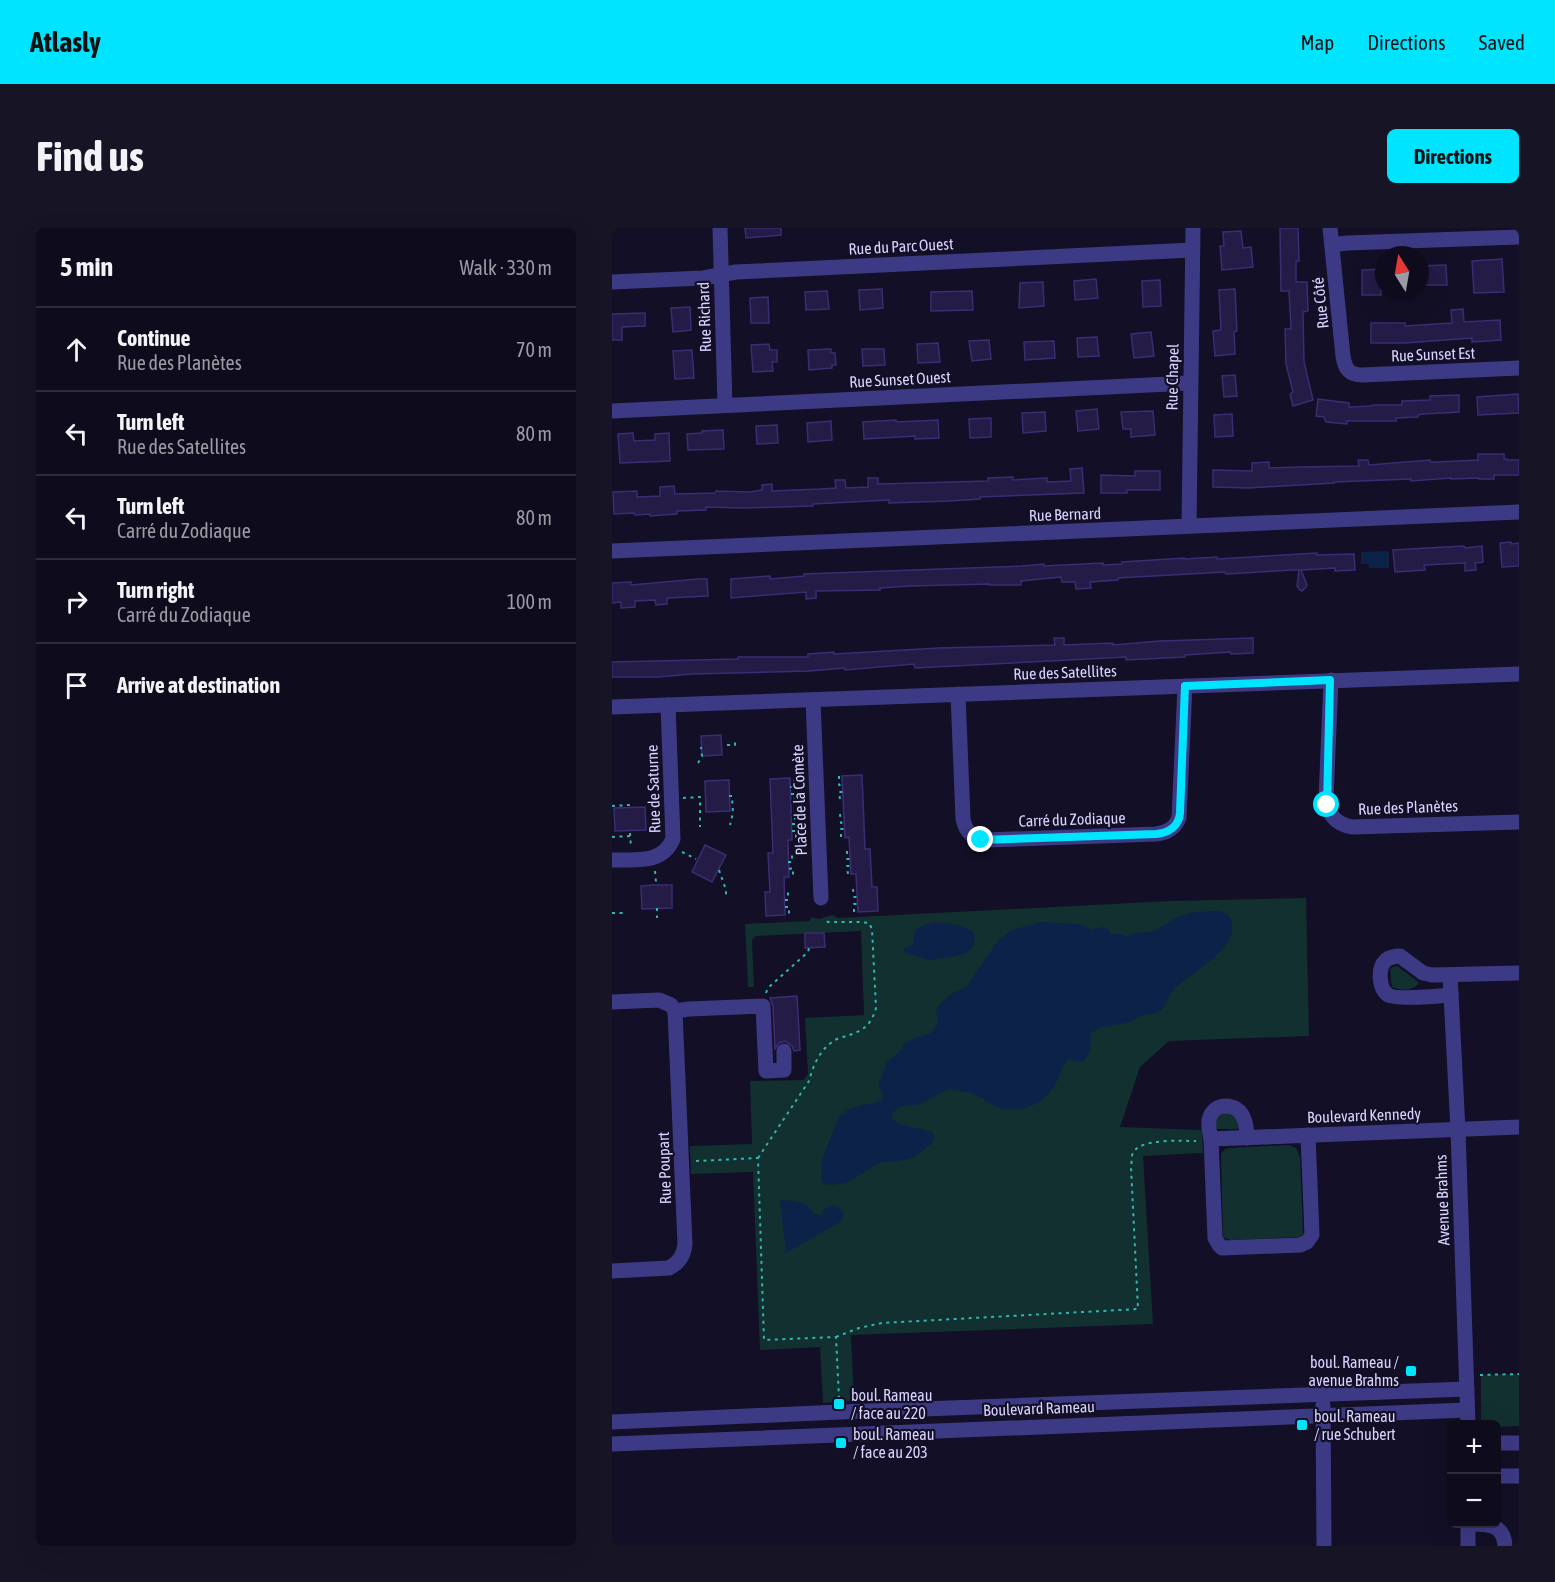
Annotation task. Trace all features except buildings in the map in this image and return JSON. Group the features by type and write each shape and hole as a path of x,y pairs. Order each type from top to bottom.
{"street":[{"name":"Rue Richard","path":"720,228 725,405"},
{"name":"Rue Chapel","path":"1189,526 1192,228"},
{"name":"Rue Côté","path":"1330,228 1343,356 1350,372"},
{"path":"1332,245 1519,237"},
{"name":"Rue du Parc Ouest","path":"612,282 703,278 735,272 1192,250"},
{"name":"Rue Sunset Est","path":"1350,372 1363,375 1519,368"},
{"name":"Rue Sunset Ouest","path":"612,411 1190,383"},
{"name":"Rue Bernard","path":"612,551 1519,512"},
{"name":"Rue des Satellites","path":"612,707 1519,674"},
{"name":"Rue des Planètes","path":"1330,680 1326,799 1329,811 1335,820 1352,828 1519,822"},
{"name":"Carré du Zodiaque","path":"958,694 963,819 966,829 972,836 986,840 1134,835 1165,832 1175,825 1179,818 1185,686"},
{"name":"Place de la Comète","path":"813,700 821,898"},
{"name":"Rue de Saturne","path":"612,860 654,858 664,853 670,845 673,834 668,705"},
{"path":"1451,995 1390,996 1383,990 1381,977 1385,960 1400,956 1427,974 1519,972"},
{"name":"Avenue Brahms","path":"1450,975 1458,1130 1467,1417"},
{"path":"612,1002 659,1000 673,1008 689,1009 763,1006 766,1071 784,1070 784,1051"},
{"name":"Rue Poupart","path":"612,1271 669,1268 679,1261 684,1250 673,1008"},
{"path":"1247,1138 1246,1123 1234,1106 1224,1106 1215,1110 1209,1119 1207,1140 1215,1238 1219,1245 1227,1248 1300,1245 1311,1239 1308,1136"},
{"name":"Boulevard Kennedy","path":"1207,1140 1519,1127"},
{"name":"Boulevard Rameau","path":"612,1422 839,1408 1051,1404 1467,1389"},
{"path":"1323,1393 1324,1546"},
{"path":"1051,1404 1052,1426"},
{"path":"839,1408 840,1434"},
{"name":"Boulevard Rameau","path":"612,1444 1323,1415 1467,1417"},
{"path":"1501,1443 1519,1443"},
{"path":"1501,1476 1519,1476"},
{"path":"1468,1528 1468,1546"},
{"path":"1495,1528 1503,1536 1505,1546"}],"path":[{"path":"727,745 735,745 735,741"},
{"path":"698,763 702,756 701,747"},
{"path":"839,776 839,785 843,785"},
{"path":"790,787 794,787 794,778"},
{"path":"840,799 839,792 843,792"},
{"path":"790,794 794,794 795,801"},
{"path":"729,796 732,796 733,813 730,825"},
{"path":"700,797 700,827"},
{"path":"612,806 629,805 629,807"},
{"path":"840,814 841,822 844,822"},
{"path":"792,824 795,824 795,816"},
{"path":"841,837 841,829 845,829"},
{"path":"792,831 796,831 796,838"},
{"path":"612,837 630,836"},
{"path":"670,845 696,859"},
{"path":"847,851 847,860 851,859"},
{"path":"788,862 792,862 792,853"},
{"path":"848,874 847,866 851,866"},
{"path":"789,868 792,868 793,876"},
{"path":"719,870 726,897"},
{"path":"853,889 854,897 857,897"},
{"path":"785,900 788,900 788,891"},
{"path":"854,912 854,904 858,904"},
{"path":"785,907 789,907 789,914"},
{"path":"657,908 657,918"},
{"path":"612,913 623,913"},
{"path":"824,920 869,923 872,929 876,1008 868,1025 862,1030 834,1041 819,1055 808,1080 758,1158 764,1340 836,1336 882,1323 1138,1309 1131,1167 1133,1152 1140,1146 1154,1142 1207,1140"},
{"path":"763,1006 768,988 808,952 809,948"},
{"path":"691,1161 758,1158"},
{"path":"836,1336 839,1408"},
{"path":"1480,1376 1519,1374"}],"green space":[{"path":"1306,898 1309,1036 1169,1041 1140,1067 1120,1127 1202,1130 1203,1153 1143,1156 1153,1324 851,1335 854,1401 823,1403 820,1347 760,1350 753,1172 691,1174 690,1146 752,1144 750,1081 804,1080 808,1074 805,1018 864,1015 861,931 756,936 752,940 754,987 748,987 745,924 810,921 811,917 819,919 833,915 838,918 1170,901"},
{"path":"1397,966 1419,983 1417,986 1406,990 1392,987 1390,969"},
{"path":"1226,1112 1236,1117 1239,1128 1218,1129 1216,1127 1218,1118"},
{"path":"1288,1145 1296,1148 1300,1157 1303,1234 1299,1237 1231,1240 1225,1238 1223,1236 1221,1154 1229,1148"},
{"path":"1519,1374 1519,1426 1501,1427 1501,1420 1481,1420 1481,1375"}],"water":[{"path":"1389,551 1389,568 1369,568 1369,564 1361,564 1361,552"},
{"path":"1216,911 1225,913 1231,920 1232,930 1222,949 1175,988 1160,1011 1140,1016 1130,1022 1100,1028 1090,1034 1090,1048 1084,1061 1076,1062 1070,1059 1043,1099 1024,1108 1004,1109 979,1096 949,1089 920,1104 899,1107 892,1113 892,1118 899,1124 932,1132 935,1139 931,1144 913,1158 881,1162 848,1182 824,1184 821,1179 821,1162 839,1117 848,1110 882,1101 884,1096 879,1083 887,1062 899,1052 905,1043 929,1034 937,1026 936,1010 941,1003 954,992 966,987 998,941 1012,930 1041,922 1080,924 1092,930 1103,927 1111,934 1122,934 1128,937 1134,932 1155,930 1187,914"},
{"path":"933,922 962,926 972,931 975,937 973,946 967,953 929,960 906,953 903,949 914,944 913,937 917,928"},
{"path":"780,1200 804,1204 814,1214 821,1215 826,1208 832,1205 841,1209 844,1216 840,1222 786,1253"}],"place":[{"name":"boul. Rameau / avenue Brahms","path":"1411,1371"},
{"name":"boul. Rameau / face au 220","path":"839,1404"},
{"name":"boul. Rameau / rue Schubert","path":"1302,1425"},
{"name":"boul. Rameau / face au 203","path":"841,1443"}],"route":[{"path":"981,840 1161,834 1172,829 1178,822 1180,813 1185,686 1330,680 1327,805"}]}
